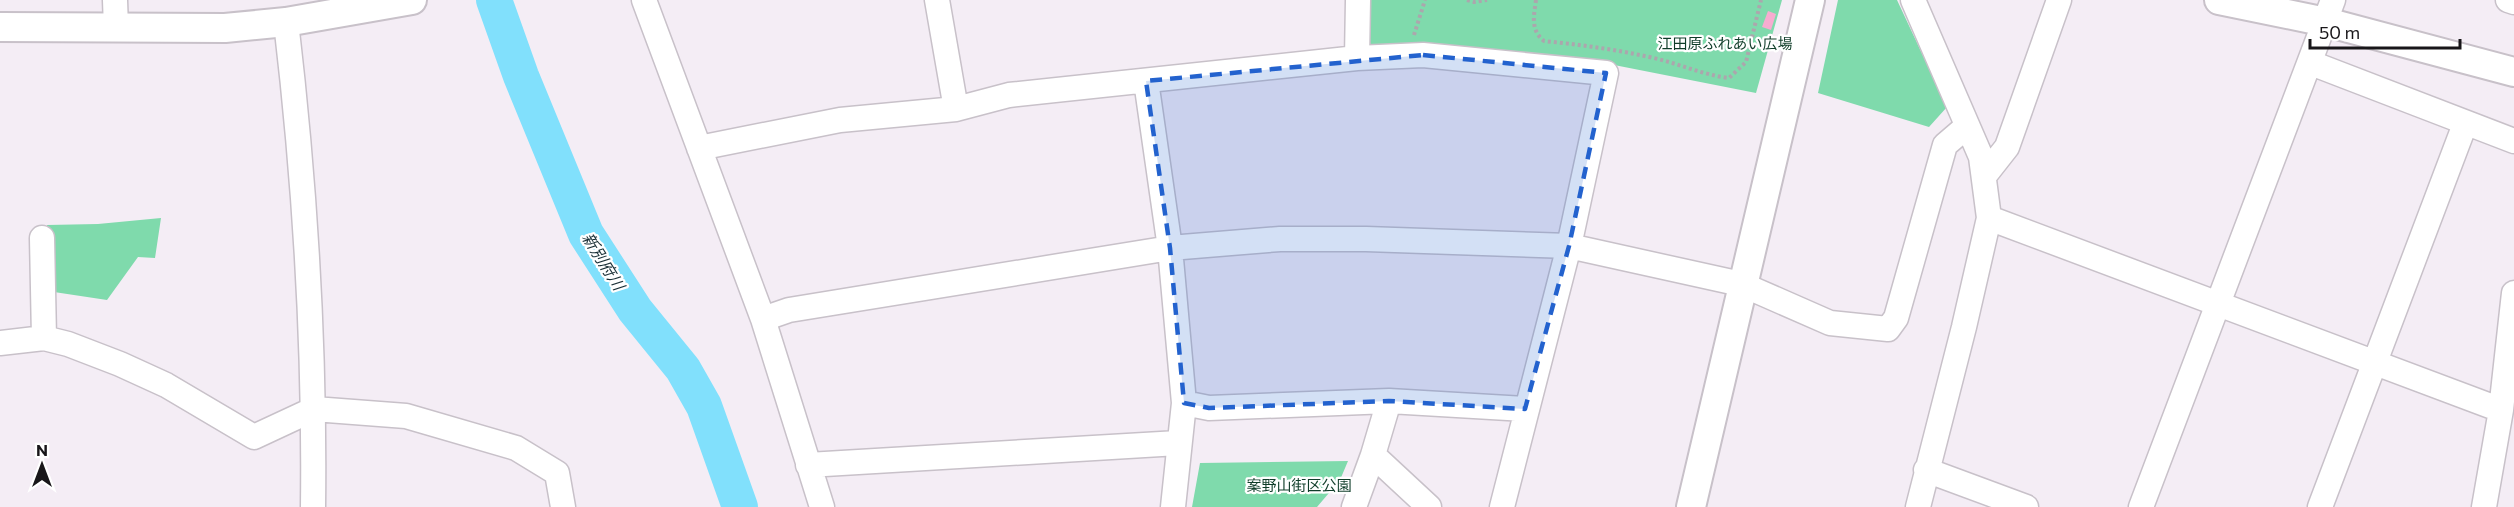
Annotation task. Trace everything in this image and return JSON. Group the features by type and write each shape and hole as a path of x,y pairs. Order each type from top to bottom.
{"street":[{"path":"115,0 116,28"},
{"path":"0,27 225,28 286,22 412,0"},
{"path":"644,0 763,319 822,507"},
{"path":"937,0 957,109"},
{"path":"1357,58 1358,0"},
{"path":"1691,507 1741,284 1810,0"},
{"path":"1913,0 1966,127 1981,157 1989,218 1918,507"},
{"path":"1985,175 2007,147 2059,0"},
{"path":"2219,0 2329,11 2514,72"},
{"path":"2508,0 2514,2"},
{"path":"2141,507 2329,11"},
{"path":"286,22 301,148 314,409 313,507"},
{"path":"699,148 840,120 957,109 1009,95 1357,58 1423,55 1606,74 1569,246 1525,409 1502,507"},
{"path":"2311,63 2514,141"},
{"path":"1146,81 1170,248 1184,403 1173,507"},
{"path":"2320,507 2465,124"},
{"path":"763,319 789,310 1170,248 1280,238 1569,246 1741,284 1830,323 1888,329 1896,318 1945,145 1966,127"},
{"path":"1989,218 2501,410"},
{"path":"42,238 44,339"},
{"path":"2484,507 2503,462 2501,410 2514,292"},
{"path":"0,343 44,339 68,344 166,385 254,437 314,409 406,416 516,448 557,474 562,507"},
{"path":"1184,403 1209,408 1389,401 1525,409"},
{"path":"1354,507 1389,401"},
{"path":"808,465 1178,443"},
{"path":"1373,455 1429,507"},
{"path":"1926,470 2026,507"}],"path":[{"path":"1413,38 1425,0"},
{"path":"1467,0 1474,2 1487,0"},
{"path":"1536,0 1533,22 1538,36 1544,41 1608,48 1729,78 1746,62 1761,0"}],"highlighted area":[{"path":"1423,55 1606,73 1569,246 1525,409 1389,401 1209,408 1184,403 1170,248 1146,81"}],"green space":[{"name":"江田原ふれあい広場","path":"1369,0 1782,0 1756,93 1604,63 1369,45"},
{"name":"江田原ふれあい広場","path":"1838,0 1897,0 1947,107 1929,127 1818,93"},
{"path":"161,218 155,258 138,257 107,300 54,292 47,225 98,224"},
{"name":"案野山街区公園","path":"1348,461 1340,480 1317,507 1192,507 1200,463"}],"building":[{"path":"1768,11 1776,14 1771,30 1762,27"}],"waterway":[{"name":"新別府川","path":"494,0 521,76 586,234 635,310 683,369 704,406 740,507"}]}
